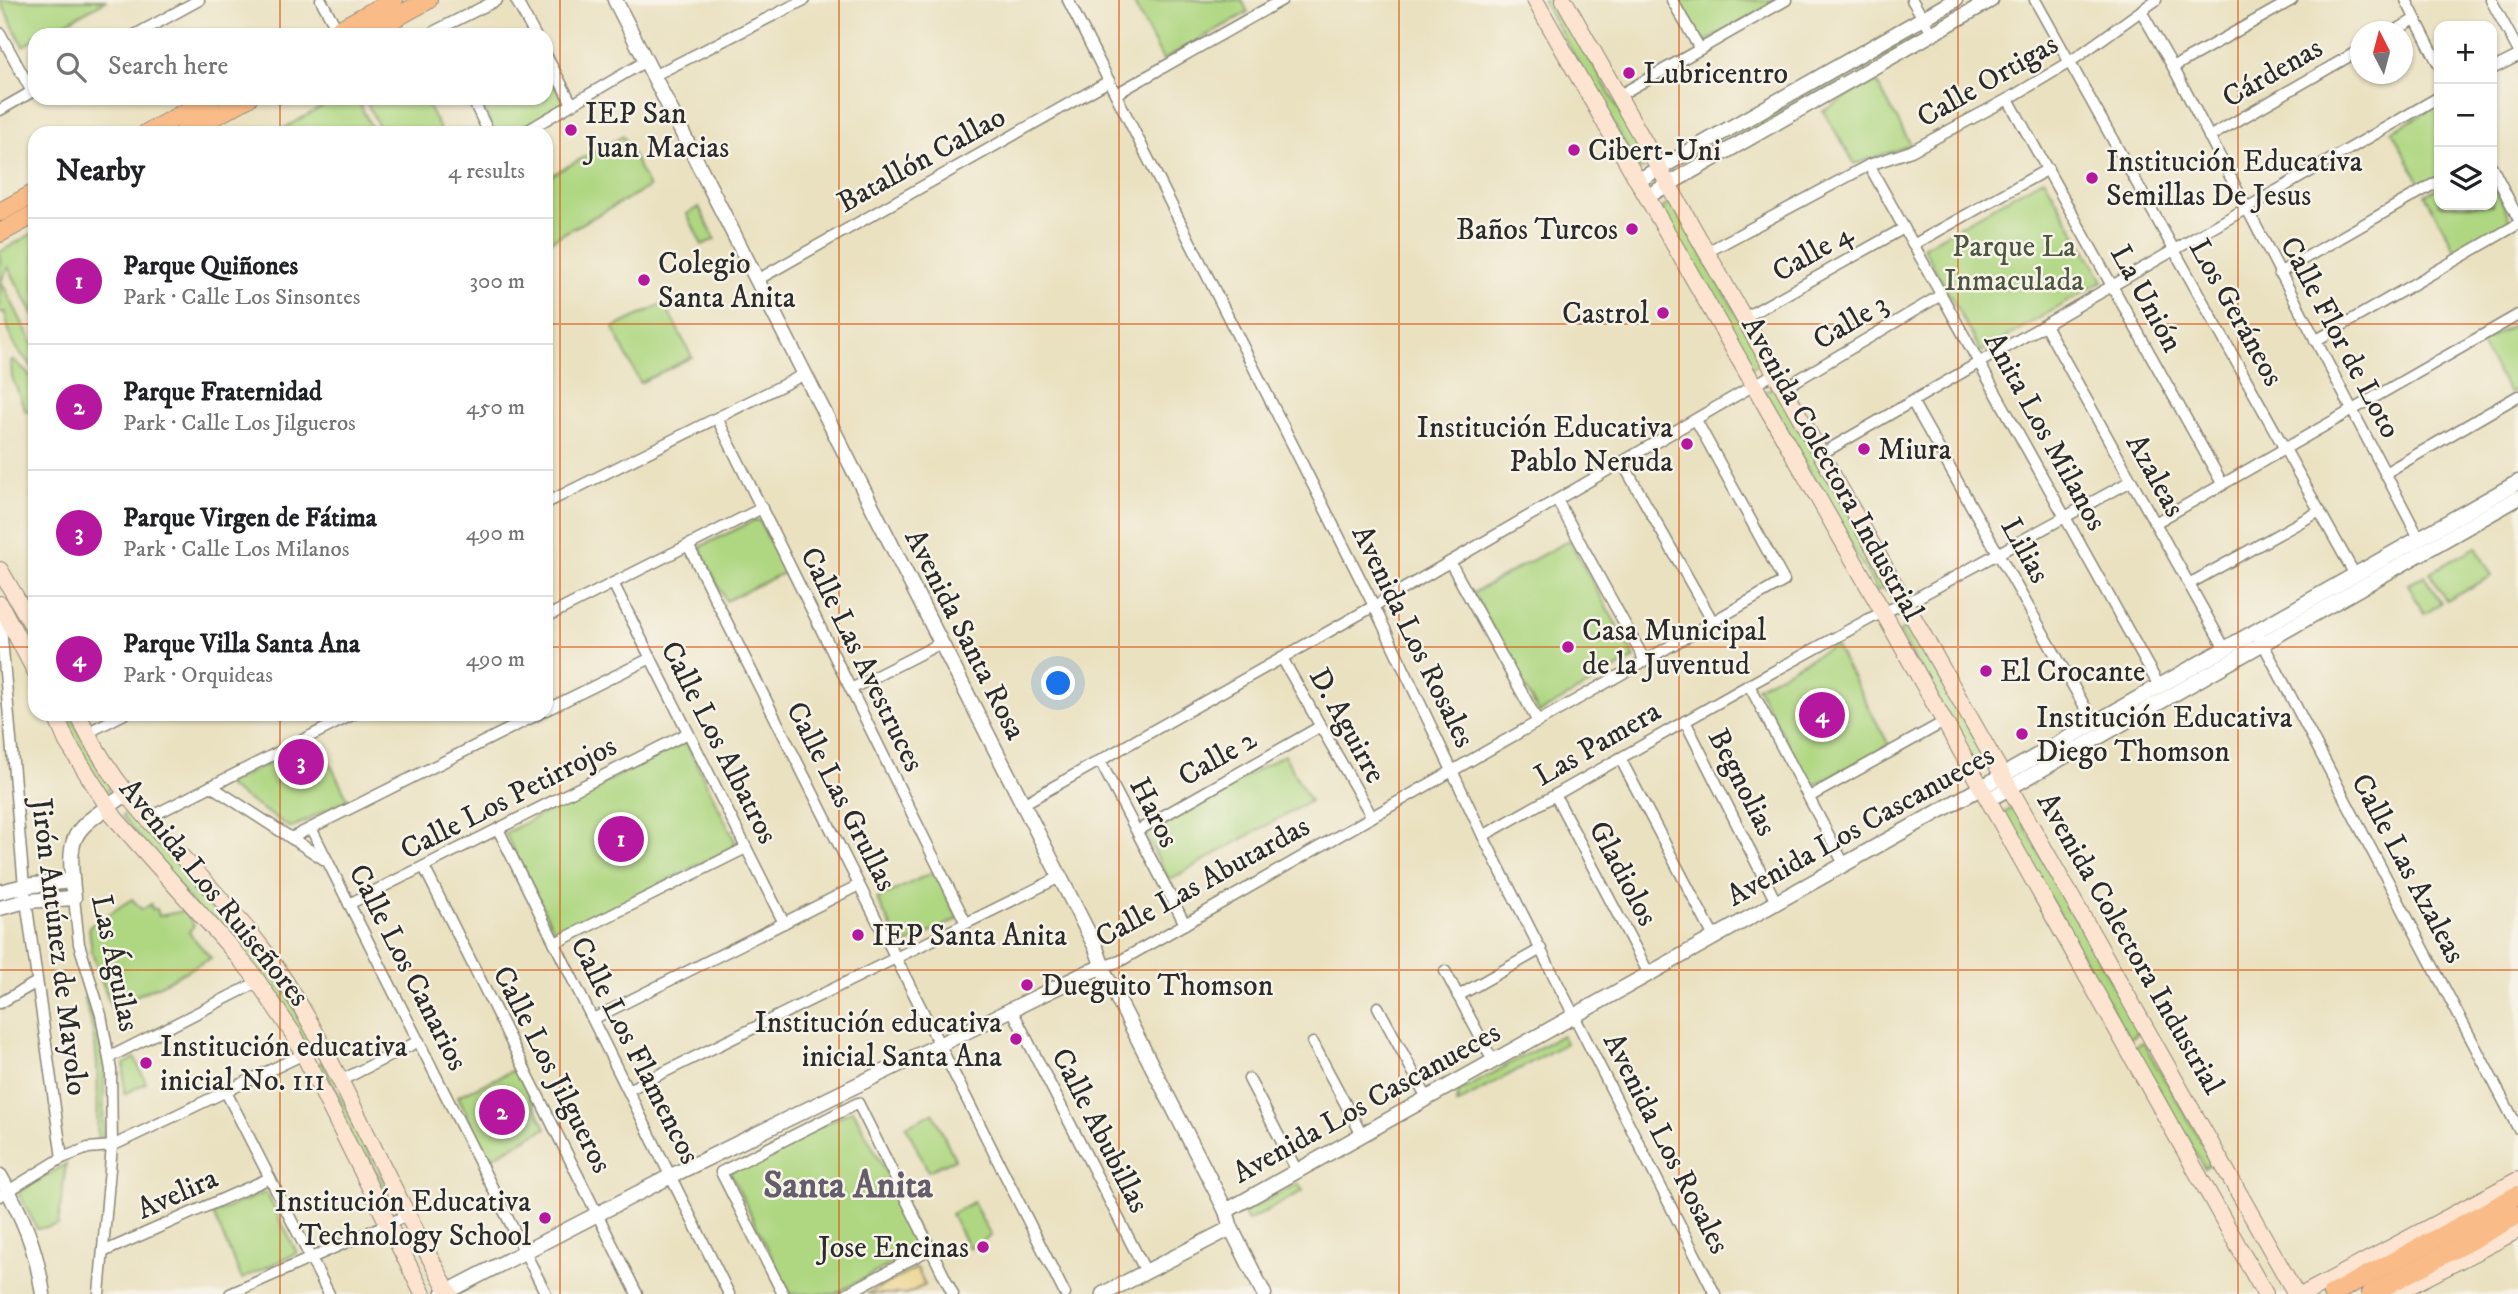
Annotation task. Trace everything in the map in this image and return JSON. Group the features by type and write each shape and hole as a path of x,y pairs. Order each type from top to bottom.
{"main road":[{"path":"342,28 394,0"},
{"path":"377,28 428,0"},
{"name":"Avenida Colectora Industrial","path":"1535,0 1755,385 2265,1294"},
{"name":"Avenida Colectora Industrial","path":"1564,0 2296,1294"},
{"path":"160,126 199,105"},
{"path":"197,126 235,105"},
{"path":"0,212 28,197"},
{"path":"0,233 28,218"},
{"path":"0,570 6,595 28,622"},
{"path":"0,604 28,658"},
{"name":"Avenida Los Ruiseñores","path":"58,721 67,742 107,808 230,947 258,982 304,1054 423,1294"},
{"name":"Avenida Los Ruiseñores","path":"81,721 126,793 146,819 227,907 264,951 294,994 323,1045 447,1293"},
{"path":"2123,1043 2148,1030"},
{"path":"2197,1174 2221,1160"},
{"path":"2304,1294 2518,1180"},
{"path":"2332,1294 2518,1195"},
{"path":"2370,1294 2518,1215"},
{"path":"2394,1294 2518,1230"}],"street":[{"path":"148,28 199,0"},
{"path":"321,0 331,28"},
{"path":"441,28 496,0"},
{"path":"516,0 531,28"},
{"path":"653,76 804,0"},
{"path":"1116,94 1282,0"},
{"path":"1672,0 1700,49"},
{"path":"1618,96 1786,0"},
{"path":"1912,0 1932,33"},
{"path":"1639,180 1955,0"},
{"path":"1648,196 1991,0"},
{"name":"Los Geráneos","path":"2035,0 2355,575"},
{"name":"Calle Ortigas","path":"1707,252 1869,165 1911,151 2008,99 2070,62 2156,0"},
{"path":"2173,67 2292,0"},
{"path":"2406,0 2434,55"},
{"path":"2491,0 2518,50"},
{"name":"Avenida Los Rosales","path":"1072,1 1109,81 1374,606 1483,836 1715,1294"},
{"name":"Avenida Santa Rosa","path":"620,2 653,76 1099,954 1102,967 1226,1211 1231,1228 1264,1294"},
{"name":"Calle Flor de Loto","path":"2141,11 2173,67 2419,538"},
{"path":"0,33 28,82"},
{"name":"Cárdenas","path":"2209,136 2350,56"},
{"path":"2497,66 2518,56"},
{"path":"535,126 646,61"},
{"path":"553,68 572,104"},
{"name":"Batallón Callao","path":"757,280 1109,81"},
{"path":"0,110 28,94"},
{"name":"La Unión","path":"2008,99 2223,485"},
{"path":"1821,454 2434,100"},
{"path":"475,105 486,126"},
{"name":"Anita Los Milanos","path":"1869,165 2159,686"},
{"path":"1913,245 2048,169"},
{"path":"2497,177 2518,218"},
{"path":"2280,273 2434,184"},
{"path":"2315,341 2518,224"},
{"name":"Calle 4","path":"1744,318 1904,228"},
{"name":"Calle 3","path":"1784,388 1941,295"},
{"path":"2155,523 2518,315"},
{"name":"Azaleas","path":"2045,325 2225,649"},
{"path":"1023,804 1374,606 1775,373"},
{"path":"553,500 805,374"},
{"path":"2385,473 2518,396"},
{"name":"Lilias","path":"1913,403 2094,723"},
{"name":"Calle Las Avestruces","path":"717,418 966,923"},
{"name":"Calle Las Abutardas","path":"447,1293 671,1176 1086,973 1120,961 1784,581 1696,420"},
{"path":"1622,462 1713,622"},
{"name":"Las Pamera","path":"1483,836 1749,685 2131,481"},
{"name":"Avenida Los Cascanueces","path":"2007,781 2094,723 2225,649 2259,637 2355,575 2518,482"},
{"name":"Avenida Los Cascanueces","path":"1226,1211 1844,864 1984,794 2259,637 2518,498"},
{"path":"1557,500 1644,661"},
{"path":"553,613 762,508"},
{"path":"2189,584 2320,512"},
{"name":"Calle Las Grullas","path":"688,545 1065,1294"},
{"path":"1450,562 1538,722"},
{"name":"Calle Los Albatros","path":"613,583 784,923"},
{"name":"Jirón Antúnez de Mayolo","path":"0,616 4,707 24,886 62,1158"},
{"name":"Calle Las Azaleas","path":"2259,637 2518,1128"},
{"path":"851,689 941,643"},
{"path":"553,707 651,658"},
{"name":"D. Aguirre","path":"1282,658 1372,817"},
{"path":"1749,685 1844,864"},
{"path":"87,733 110,721"},
{"path":"146,819 340,721"},
{"path":"291,838 525,721"},
{"name":"Begnolias","path":"1685,721 1776,902"},
{"path":"1809,797 1944,722"},
{"name":"Calle 2","path":"1137,831 1321,726"},
{"name":"Calle Los Petirrojos","path":"349,904 688,733"},
{"path":"1620,758 1714,937"},
{"name":"Haros","path":"1100,761 1185,924"},
{"name":"Calle Los Canarios","path":"211,786 328,862 546,1294"},
{"name":"Las Águilas","path":"99,1294 112,1146 110,1057 101,1015 67,898 65,881 75,834 85,823 126,793"},
{"name":"Gladiolos","path":"1555,795 1649,974"},
{"path":"310,828 328,862"},
{"name":"Calle Los Flamencos","path":"498,829 729,1294"},
{"path":"555,943 746,848"},
{"name":"Calle Los Jilgueros","path":"424,866 637,1294"},
{"path":"628,1090 1060,877"},
{"path":"0,892 65,881"},
{"path":"593,1019 859,885"},
{"path":"0,908 26,901 67,898"},
{"path":"1458,996 1541,949"},
{"path":"1445,971 1493,1061"},
{"path":"0,1003 37,982"},
{"path":"110,1057 258,982"},
{"path":"1378,1007 1427,1098"},
{"name":"Calle Abubillas","path":"1012,1010 1146,1272"},
{"path":"340,1081 419,1041"},
{"path":"1313,1043 1362,1135"},
{"path":"4,1193 62,1158 88,1148 112,1146 304,1054"},
{"path":"1250,1079 1297,1171"},
{"path":"226,1091 329,1294"},
{"path":"783,1294 721,1172 858,1103 953,1294"},
{"path":"0,1176 4,1193 29,1233 43,1294"},
{"name":"Avelira","path":"103,1252 270,1178"},
{"path":"234,1293 408,1216"},
{"name":"Avenida Los Cascanueces","path":"1103,1294 1231,1228"},
{"path":"846,1294 930,1249"}],"green space":[{"path":"0,0 107,0 56,28 28,28 28,43 23,46"},
{"path":"1132,0 1242,0 1248,12 1163,60"},
{"path":"1542,0 1557,0 1650,165 1640,170"},
{"path":"1679,0 1779,0 1703,43"},
{"path":"1910,35 1914,40 1689,170 1685,164"},
{"path":"1876,81 1911,145 1855,164 1823,111"},
{"path":"553,83 565,104 529,126 492,126 482,105 553,105"},
{"path":"325,105 360,105 371,126 288,126"},
{"path":"368,105 428,105 438,126 378,126"},
{"path":"2434,108 2434,181 2422,187 2392,131"},
{"path":"623,136 649,187 553,239 553,174"},
{"name":"Parque La Inmaculada","path":"2044,178 2103,281 1981,352 1923,247"},
{"path":"2434,190 2434,210 2497,210 2497,192 2512,222 2457,253 2425,195"},
{"path":"1671,201 1764,360 1751,368 1662,209"},
{"path":"699,207 715,239 702,245 687,214"},
{"path":"28,236 28,304 8,267 1,281 28,334 28,361 14,344 5,312 0,313 0,252"},
{"path":"664,303 692,357 640,383 613,328"},
{"path":"2518,322 2518,389 2510,393 2480,343"},
{"path":"14,360 28,374 26,412 12,377 11,361"},
{"path":"1777,385 1889,585 1877,591 1764,392"},
{"path":"755,520 760,521 785,572 726,601 701,551 702,546"},
{"path":"1569,540 1635,658 1539,713 1473,593"},
{"path":"2476,547 2492,576 2446,601 2430,572"},
{"path":"2425,575 2441,604 2424,614 2408,584"},
{"path":"1912,625 1987,759 1975,765 1899,632"},
{"path":"1835,645 1889,745 1811,787 1757,687"},
{"path":"64,721 73,721 112,787 105,792 72,739"},
{"path":"318,740 348,799 291,828 228,787 227,784"},
{"path":"686,742 737,845 557,936 505,833"},
{"path":"1284,755 1310,801 1169,880 1146,836 1148,832"},
{"path":"2014,807 2139,1032 2129,1039 2002,814"},
{"path":"130,809 261,960 286,993 314,1041 306,1045 122,816"},
{"path":"935,871 958,919 901,947 877,899"},
{"path":"132,899 142,910 151,904 152,909 157,909 159,916 183,911 194,925 189,933 211,958 111,1007 92,953 89,927"},
{"path":"87,997 97,1027 104,1068 103,1138 97,1140 96,1052 84,998"},
{"path":"1562,1035 1566,1043 1456,1104 1459,1092"},
{"path":"2143,1042 2213,1162 2204,1168 2134,1047"},
{"path":"135,1058 146,1083 124,1094 124,1064"},
{"path":"322,1062 395,1205 386,1209 315,1065"},
{"path":"516,1069 546,1128 489,1159 458,1096"},
{"path":"853,1110 925,1246 835,1294 790,1294 730,1172"},
{"path":"933,1113 955,1159 928,1171 906,1126"},
{"path":"66,1164 58,1225 37,1229 18,1192"},
{"path":"1298,1183 1303,1191 1248,1221 1243,1213"},
{"path":"266,1192 297,1253 242,1279 213,1214"},
{"path":"973,1202 991,1236 969,1248 951,1214"}],"sand":[{"path":"917,1268 925,1285 907,1294 867,1294"}],"place":[{"name":"Lubricentro","path":"1629,73"},
{"name":"IEP San Juan Macias","path":"571,130"},
{"name":"Cibert-Uni","path":"1574,150"},
{"name":"Institución Educativa Semillas De Jesus","path":"2092,178"},
{"name":"Baños Turcos","path":"1632,229"},
{"name":"Colegio Santa Anita","path":"644,280"},
{"name":"Castrol","path":"1663,313"},
{"name":"Institución Educativa Pablo Neruda","path":"1687,444"},
{"name":"Miura","path":"1864,449"},
{"name":"Casa Municipal de la Juventud","path":"1568,647"},
{"name":"El Crocante","path":"1986,671"},
{"name":"Parque Villa Santa Ana","path":"1822,715"},
{"name":"Institución Educativa Diego Thomson","path":"2022,734"},
{"name":"Parque Virgen de Fátima","path":"301,762"},
{"name":"Parque Quiñones","path":"621,839"},
{"name":"IEP Santa Anita","path":"858,935"},
{"name":"Dueguito Thomson","path":"1027,985"},
{"name":"Institución educativa inicial Santa Ana","path":"1016,1039"},
{"name":"Institución educativa inicial No. 111","path":"146,1063"},
{"name":"Parque Fraternidad","path":"502,1112"},
{"name":"Institución Educativa Technology School","path":"545,1218"},
{"name":"Jose Encinas","path":"983,1247"}],"district":[{"name":"Santa Anita","path":"848,1184"}]}
